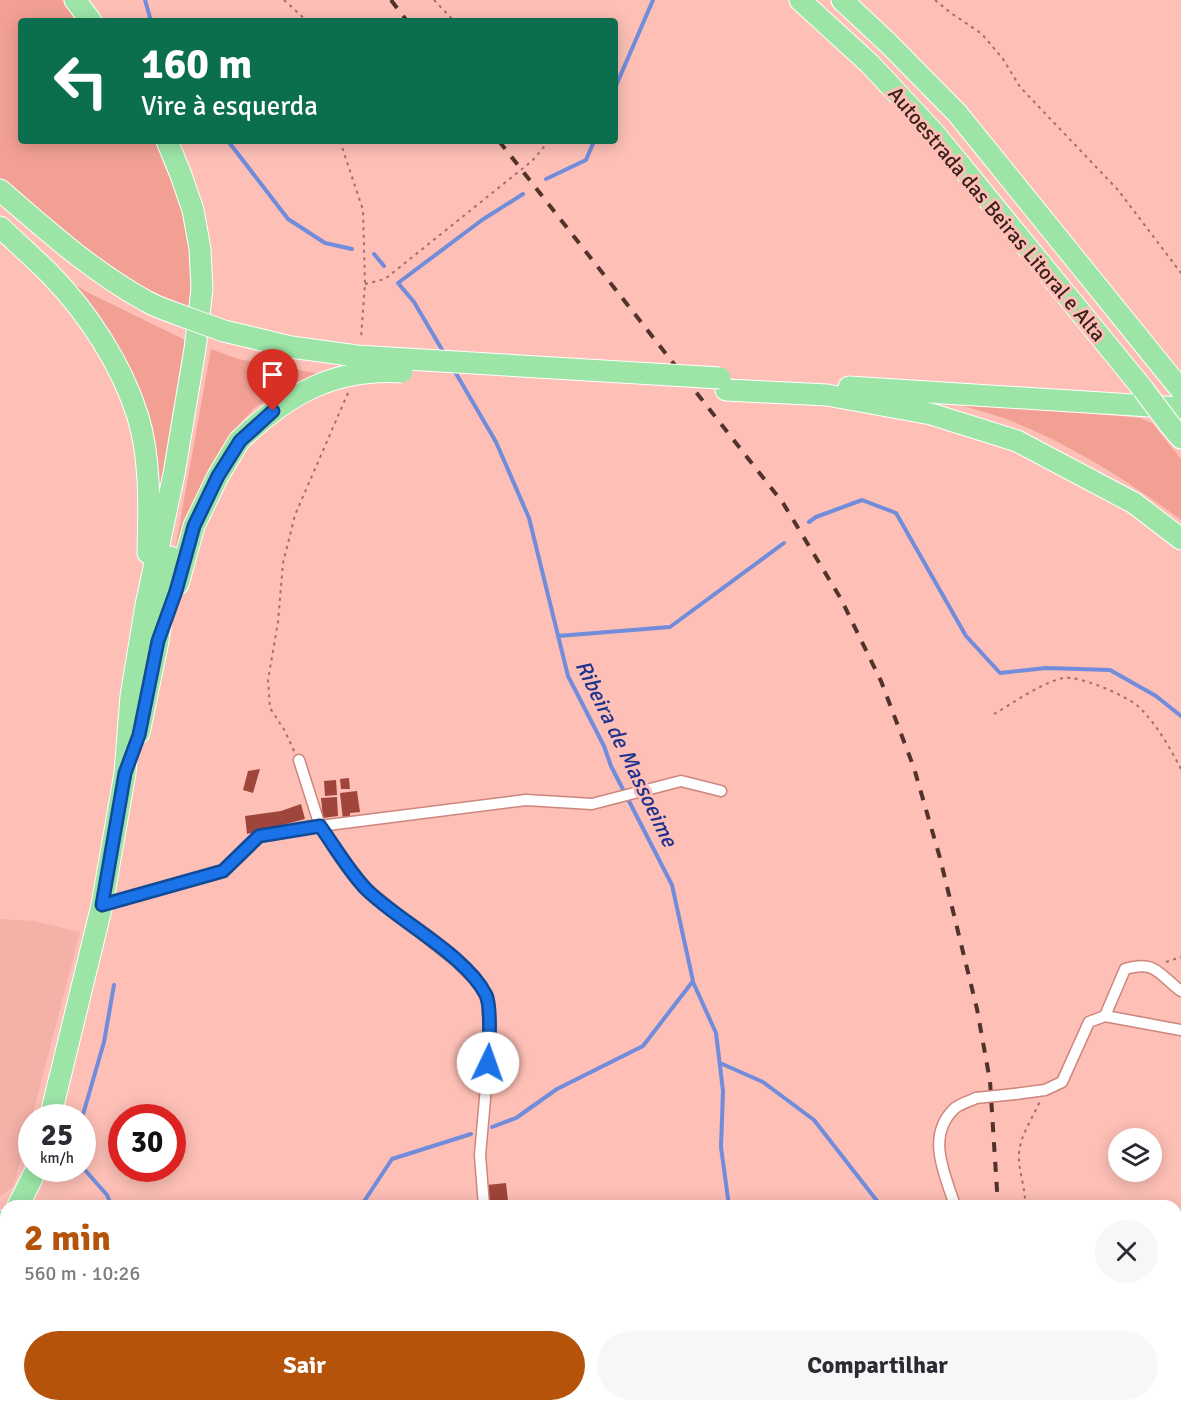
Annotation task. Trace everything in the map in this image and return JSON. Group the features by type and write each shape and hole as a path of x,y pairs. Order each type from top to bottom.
{"highway":[{"path":"75,0 89,18"},
{"path":"93,0 105,18"},
{"name":"Autoestrada das Beiras Litoral e Alta","path":"800,0 870,64 935,134 1143,389 1177,424"},
{"name":"Autoestrada das Beiras Litoral e Alta","path":"842,0 957,113 1181,390"},
{"path":"53,1104 102,905 125,773 130,696 146,605 174,474 195,350 202,289 200,249 193,210 167,144"},
{"path":"125,773 139,735 158,641 212,305 212,249 200,191 179,144"},
{"path":"0,190 106,276 148,302 224,331 291,347 357,356 723,384 1177,424"},
{"path":"0,227 51,275 87,318 117,366 138,417 146,459 149,516 146,605"},
{"path":"158,641 176,591 194,526 218,476 240,441 262,419 313,387 365,372 723,384 827,395 930,414 1017,441 1134,503 1181,539"},
{"path":"21,1200 31,1182"},
{"path":"37,1182 38,1200"}],"street":[{"path":"299,760 320,826 348,868 367,890 458,962 477,982 487,997 490,1042 480,1155 484,1200"},
{"path":"102,905 223,871 259,836 526,800 592,804 681,781 721,791"},
{"path":"1105,1016 1125,969 1137,965 1152,966 1181,991"},
{"path":"953,1200 938,1146 942,1126 956,1107 976,1098 1045,1090 1062,1082 1089,1022 1105,1016 1181,1030"}],"path":[{"path":"284,0 304,18"},
{"path":"434,0 451,18"},
{"path":"935,0 982,34 1003,59 1020,87 1111,182 1181,273"},
{"path":"341,144 363,210 365,284 361,342"},
{"path":"365,284 385,279 532,161 546,144"},
{"path":"299,760 285,730 270,708 268,680 278,622 283,563 295,515 351,385"},
{"path":"994,714 1047,684 1066,677 1092,681 1138,706 1170,747 1181,769"},
{"path":"1152,966 1181,957"},
{"path":"1025,1200 1019,1154 1024,1133 1032,1121 1045,1090"}],"shaded area":[{"path":"0,0 62,0 79,18 18,18 18,144 158,144 175,183 188,230 191,261 189,312 148,294 65,237 0,182"},
{"path":"57,273 85,291 185,340 154,525 145,430"},
{"path":"211,349 238,359 326,375 291,386 254,408 230,435 233,437 173,561"},
{"path":"944,400 1140,418 1152,423 1181,459 1181,520 1119,477 1052,439 1006,419"},
{"path":"0,919 33,921 80,932 35,1104 18,1104 18,1171 14,1186 0,1197"}],"building":[{"path":"260,769 253,793 243,790 248,771"},
{"path":"349,778 350,789 341,789 340,779"},
{"path":"336,780 337,795 325,796 324,781"},
{"path":"357,791 360,812 350,813 350,819 343,820 340,793"},
{"path":"337,797 338,816 323,818 321,798"},
{"path":"301,804 305,819 247,834 245,816 281,811"},
{"path":"506,1183 508,1200 488,1200 487,1185"}],"waterway":[{"name":"Ribeira de Massoeime","path":"145,0 150,18"},
{"path":"618,81 653,0"},
{"name":"Ribeira de Massoeime","path":"230,144 288,219 325,243 352,249"},
{"path":"546,179 586,160 593,144"},
{"path":"444,353 414,302 398,283 482,220 523,194"},
{"name":"Ribeira de Massoeime","path":"374,254 384,266"},
{"name":"Ribeira de Massoeime","path":"454,370 496,442 529,518 568,676 672,885 693,981 643,1046 557,1089 516,1118 492,1127"},
{"path":"809,522 816,517 862,500 896,513 966,636 1000,673 1046,668 1110,670 1156,696 1181,716"},
{"path":"558,636 670,627 784,543"},
{"path":"693,982 716,1033 723,1091 721,1147 728,1200"},
{"path":"86,1104 104,1042 114,985"},
{"path":"720,1063 763,1082 814,1120 876,1200"},
{"name":"Ribeira de Massoeime","path":"365,1200 392,1159 471,1134"},
{"path":"96,1182 109,1200"}],"railway":[{"path":"391,0 405,18"},
{"path":"501,144 783,503 841,599 881,681 914,768 940,858 977,1009 990,1081 998,1200"}],"route":[{"path":"273,411 240,441 218,476 194,526 176,591 158,641 139,735 125,773 102,905 223,871 259,836 320,826 348,868 367,890 458,962 477,982 487,997 490,1042 488,1063"}]}
